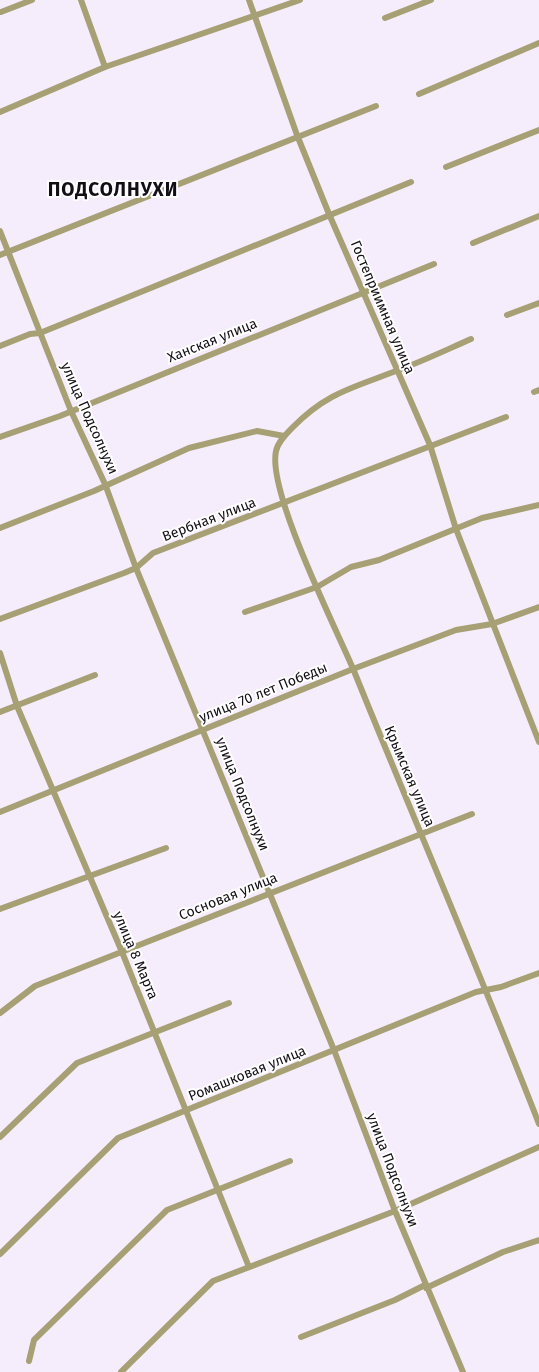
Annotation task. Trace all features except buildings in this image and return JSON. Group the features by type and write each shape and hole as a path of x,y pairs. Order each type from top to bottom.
{"street":[{"path":"1,12 32,0"},
{"path":"81,0 105,67"},
{"name":"Гостеприимная улица","path":"249,0 329,214 430,445 456,529 539,742"},
{"path":"0,112 105,67 300,0"},
{"path":"385,18 431,0"},
{"path":"420,94 539,44"},
{"path":"0,255 298,135 376,106"},
{"path":"446,167 539,130"},
{"path":"0,346 30,334 40,333 410,182"},
{"path":"473,243 539,216"},
{"name":"улица Подсолнухи","path":"0,231 71,411 105,484 136,568 334,1050 395,1211 462,1369"},
{"name":"Ханская улица","path":"0,437 71,411 434,264"},
{"path":"507,315 539,303"},
{"path":"0,528 60,505 189,448 257,431 284,436 312,408 352,386 397,371 471,339"},
{"name":"Вербная улица","path":"0,619 136,568 153,553 506,417"},
{"name":"Крымская улица","path":"284,436 276,450 276,468 284,504 317,587 487,990 539,1124"},
{"path":"245,612 317,587 352,568 379,560 482,518 539,505"},
{"name":"улица 70 лет Победы","path":"0,812 353,669 456,630 492,624 539,607"},
{"name":"улица 8 Марта","path":"0,653 17,706 122,952 249,1267"},
{"path":"0,712 95,675"},
{"name":"Сосновая улица","path":"0,1013 34,986 421,832 472,814"},
{"path":"0,909 89,878 166,848"},
{"name":"Ромашковая улица","path":"0,1254 118,1138 476,992 502,987 539,973"},
{"path":"0,1137 77,1063 229,1003"},
{"path":"121,1372 212,1281 395,1211 539,1146"},
{"path":"29,1361 34,1340 168,1210 290,1161"},
{"path":"301,1337 395,1300 503,1252 539,1240"},
{"path":"462,1369 469,1372"}],"district":[{"name":"ПОДСОЛНУХИ","path":"113,189"}]}
